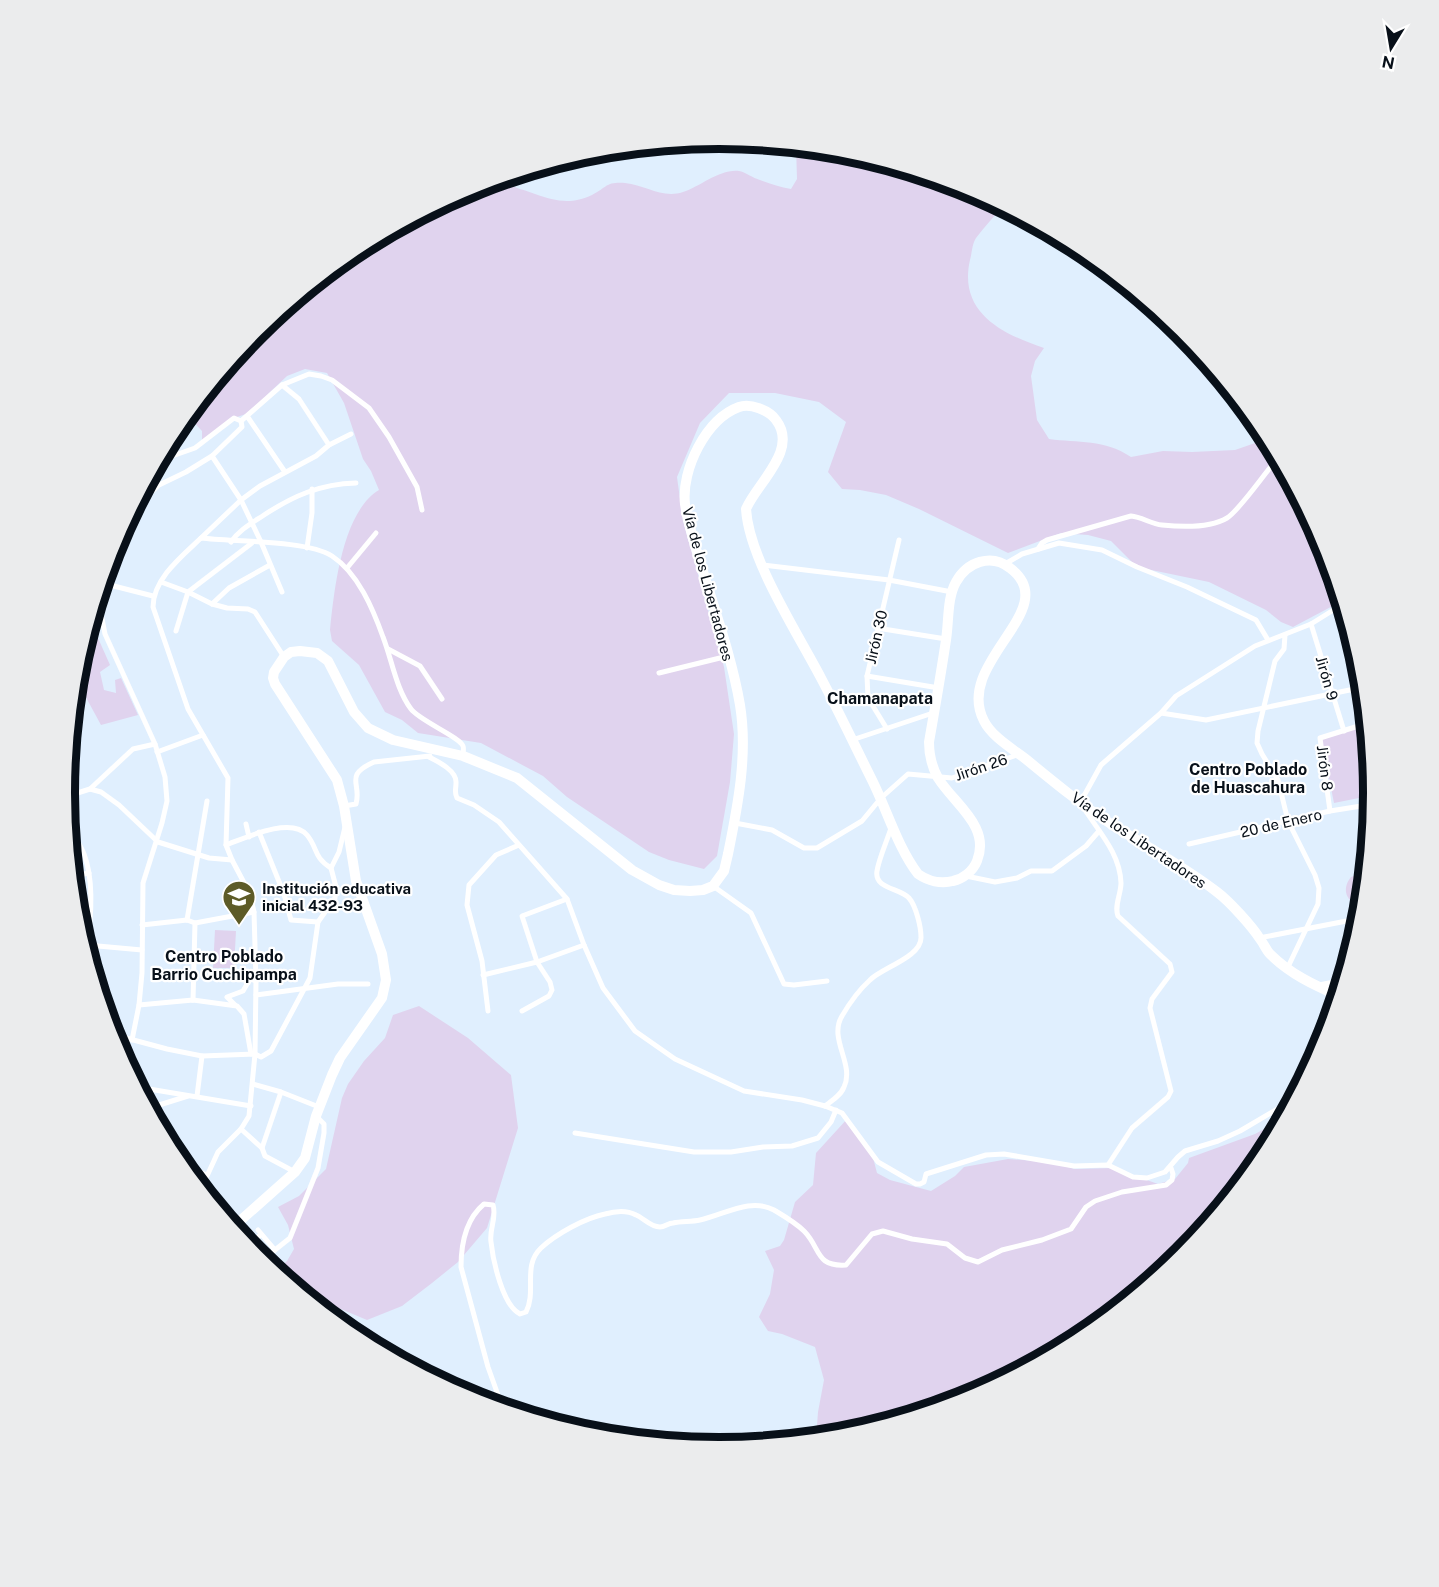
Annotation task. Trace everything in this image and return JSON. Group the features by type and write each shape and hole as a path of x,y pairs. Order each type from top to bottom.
{"highway":[{"name":"Vía de los Libertadores","path":"713,886 724,871 744,749 740,705 728,656 690,529 685,503 685,484 687,471 711,427 723,415 747,405 775,417 782,435 777,460 746,508 751,535 763,565 918,874 930,880 942,882 958,880 966,876"},
{"path":"966,876 977,860 980,839 976,827 939,778 929,752 929,742 952,592 961,574 975,562 1005,564"},
{"name":"Vía de los Libertadores","path":"1005,564 1018,574 1023,582 1026,598 1016,622 984,671 980,684 979,710 989,729 1080,802 1220,894 1260,938 1268,952 1287,969 1332,993"},
{"path":"239,1222 295,1172 308,1150 318,1112 340,1058 382,998 386,980 382,954 356,881 344,806 337,780 294,716 273,678 278,664 291,652 317,653 328,661 354,712 368,728 393,740 463,756 517,778 632,870 659,885 674,890 690,891 713,886"}],"street":[{"path":"241,421 282,385 309,375 321,376 332,381 369,408 389,437 417,487 422,510"},
{"path":"282,385 299,399 329,445"},
{"path":"248,416 285,472"},
{"path":"170,457 205,442 234,418 241,421"},
{"path":"148,495 159,485 212,456 242,427 241,421"},
{"path":"204,1181 218,1152 241,1129 249,1116 251,1106 256,995 254,912 250,894 226,845 228,778 188,709 153,607 153,596 182,556 241,500 285,472 316,456 329,445 351,434"},
{"path":"212,456 241,500 282,592"},
{"path":"1038,549 1041,543 1047,540 1131,516 1160,525 1204,525 1219,522 1232,514 1273,464"},
{"path":"231,542 252,522 290,498 312,489 339,483 356,483"},
{"path":"307,548 312,513 312,489"},
{"path":"347,568 376,532"},
{"path":"201,538 307,548 330,555 347,568 375,616 402,693 412,711 460,742 463,747 463,756"},
{"name":"Jirón 30","path":"887,729 868,698 867,676 899,540"},
{"path":"176,631 188,592 252,542"},
{"path":"1005,564 1022,554 1059,543 1102,550 1256,620 1268,640"},
{"path":"212,604 229,588 270,565"},
{"path":"763,565 889,580 952,592"},
{"path":"161,582 227,609 248,609 255,612 284,657"},
{"path":"109,585 153,596"},
{"path":"1108,1166 1132,1128 1170,1095 1170,1086 1150,1005 1172,972 1170,964 1118,916 1116,912 1121,885 1114,853 1080,802 1101,765 1161,713 1176,696 1268,640 1311,624 1336,608"},
{"path":"101,613 105,634 157,752 165,777 167,801 143,883 139,1005 132,1040"},
{"name":"Jirón 9","path":"1311,624 1344,731"},
{"path":"877,628 946,639"},
{"path":"1285,634 1284,649 1275,661 1257,743 1278,780 1288,821 1315,875 1319,888 1318,904 1287,969"},
{"path":"388,649 420,666 442,699"},
{"path":"659,673 728,656"},
{"path":"867,676 939,688"},
{"path":"1161,713 1206,720 1355,689"},
{"path":"852,740 934,712"},
{"name":"Jirón 8","path":"1330,811 1320,738 1360,726"},
{"path":"157,752 203,735"},
{"path":"90,789 133,749 154,744"},
{"path":"344,806 356,804 354,782 357,773 368,765 374,762 429,757 440,750"},
{"name":"Jirón 26","path":"733,823 772,830 798,846 817,848 862,821 881,798 908,774 952,778 1019,754"},
{"path":"429,757 440,762 455,775 457,798 486,812 499,822 567,899 603,988 635,1031 675,1059 744,1091 825,1106 842,1113 878,1162 915,1184 920,1185 924,1182 926,1174 986,1155 1032,1158 1074,1167 1108,1166 1132,1177 1147,1178 1165,1173 1185,1151 1218,1141 1240,1131 1284,1105"},
{"path":"75,793 90,789 101,792 119,805 156,840 172,848 209,858 232,860"},
{"path":"187,920 207,801"},
{"name":"20 de Enero","path":"1189,844 1330,811 1364,807"},
{"path":"123,1037 202,1056 253,1054 261,1057 271,1051 310,978 318,922 335,898 336,887 332,868 339,852 346,820"},
{"path":"246,824 249,837"},
{"path":"825,1106 838,1096 847,1079 838,1039 841,1017 871,979 903,960 921,941 913,904 903,893 879,882 876,874 892,826"},
{"path":"226,845 259,832 289,827 299,829 307,835 321,861 332,868"},
{"path":"966,876 995,882 1017,878 1030,871 1052,871 1086,846 1099,831"},
{"path":"259,832 284,894 291,920 318,922"},
{"path":"77,840 84,854 89,873 88,924"},
{"path":"488,1011 482,961 467,905 469,885 496,855 519,845"},
{"path":"81,875 89,873"},
{"path":"713,886 751,913 784,984 827,981"},
{"path":"522,1011 552,994 550,982 537,962 522,916 567,899"},
{"path":"142,926 187,920 195,923 254,912"},
{"path":"1260,938 1352,920"},
{"path":"193,1000 195,923"},
{"path":"483,975 537,962 584,945"},
{"path":"93,946 142,950"},
{"path":"253,1054 244,1014 227,997 243,991 250,979 256,981"},
{"path":"1317,986 1336,982"},
{"path":"256,995 306,988 368,984"},
{"path":"139,1005 193,1000 237,1006"},
{"path":"193,1096 202,1056"},
{"path":"253,1084 281,1092 318,1112 324,1124 318,1168 290,1238 270,1254"},
{"path":"146,1088 251,1106"},
{"path":"262,1149 281,1092"},
{"path":"156,1106 193,1096"},
{"path":"575,1133 694,1152 731,1152 763,1147 792,1146 818,1137 831,1122 836,1110"},
{"path":"241,1129 262,1149 265,1156 295,1172"},
{"path":"499,1399 488,1367 461,1267 461,1251 465,1234 474,1216 484,1204 493,1205 495,1211 490,1243 505,1296 510,1308 520,1314 526,1312 529,1306 530,1267 539,1250 551,1239 603,1214 626,1211 659,1227 671,1223 701,1220 741,1207 757,1205 774,1210 797,1226 812,1242 817,1254 826,1262 836,1266 846,1265 872,1234 883,1231 912,1239 947,1244 965,1258 983,1262 1002,1250 1042,1240 1071,1229 1086,1207 1095,1201 1122,1192 1166,1185 1172,1180 1171,1168"},
{"path":"197,1171 206,1175"},
{"path":"254,1239 259,1232 275,1250"}],"shaded area":[{"path":"796,154 845,161 927,183 998,212 974,243 968,278 971,294 977,307 999,328 1044,348 1035,361 1031,376 1037,420 1049,439 1101,444 1131,457 1163,451 1235,450 1259,442 1298,508 1335,604 1293,627 1281,622 1266,610 1209,582 1137,567 1111,541 1088,535 1061,533 1008,553 886,495 842,489 828,472 846,422 819,402 775,393 729,393 700,423 677,477 683,521 724,667 734,734 730,782 717,856 704,869 649,852 567,797 543,776 481,743 418,733 402,720 385,712 359,665 332,641 330,630 334,595 348,534 366,501 379,490 363,459 344,403 327,373 305,369 287,376 252,412 234,418 202,444 202,431 193,422 208,401 264,338 327,282 397,235 473,198 510,184 535,194 570,201 592,195 610,184 618,183 633,184 661,193 675,194 732,171 739,171 768,183 791,189 797,179"},
{"path":"97,629 98,638 110,665 100,672 104,690 116,693 115,680 121,678 138,715 101,725 83,693"},
{"path":"1360,727 1364,797 1334,803 1321,739"},
{"path":"1358,874 1354,903 1349,899 1346,891 1351,877"},
{"path":"215,930 236,931 234,968 213,968"},
{"path":"419,1006 468,1038 511,1075 518,1128 487,1228 458,1262 402,1306 367,1320 323,1301 282,1266 294,1249 288,1225 278,1207 299,1196 326,1169 342,1098 348,1084 364,1061 385,1038 393,1015"},
{"path":"848,1118 871,1150 877,1173 890,1180 931,1191 955,1176 964,1167 1008,1159 1050,1162 1075,1169 1113,1168 1158,1184 1175,1179 1188,1163 1189,1158 1255,1134 1273,1124 1231,1186 1175,1249 1112,1305 1078,1329 1005,1372 966,1389 886,1416 817,1430 824,1380 815,1347 768,1331 759,1317 770,1294 774,1270 765,1251 780,1246 784,1240 795,1202 813,1185 816,1153"}],"place":[{"name":"Institución educativa inicial 432-93","path":"239,926"}],"district":[{"name":"Chamanapata","path":"880,698"},
{"name":"Centro Poblado de Huascahura","path":"1248,778"},
{"name":"Centro Poblado Barrio Cuchipampa","path":"224,965"}]}
